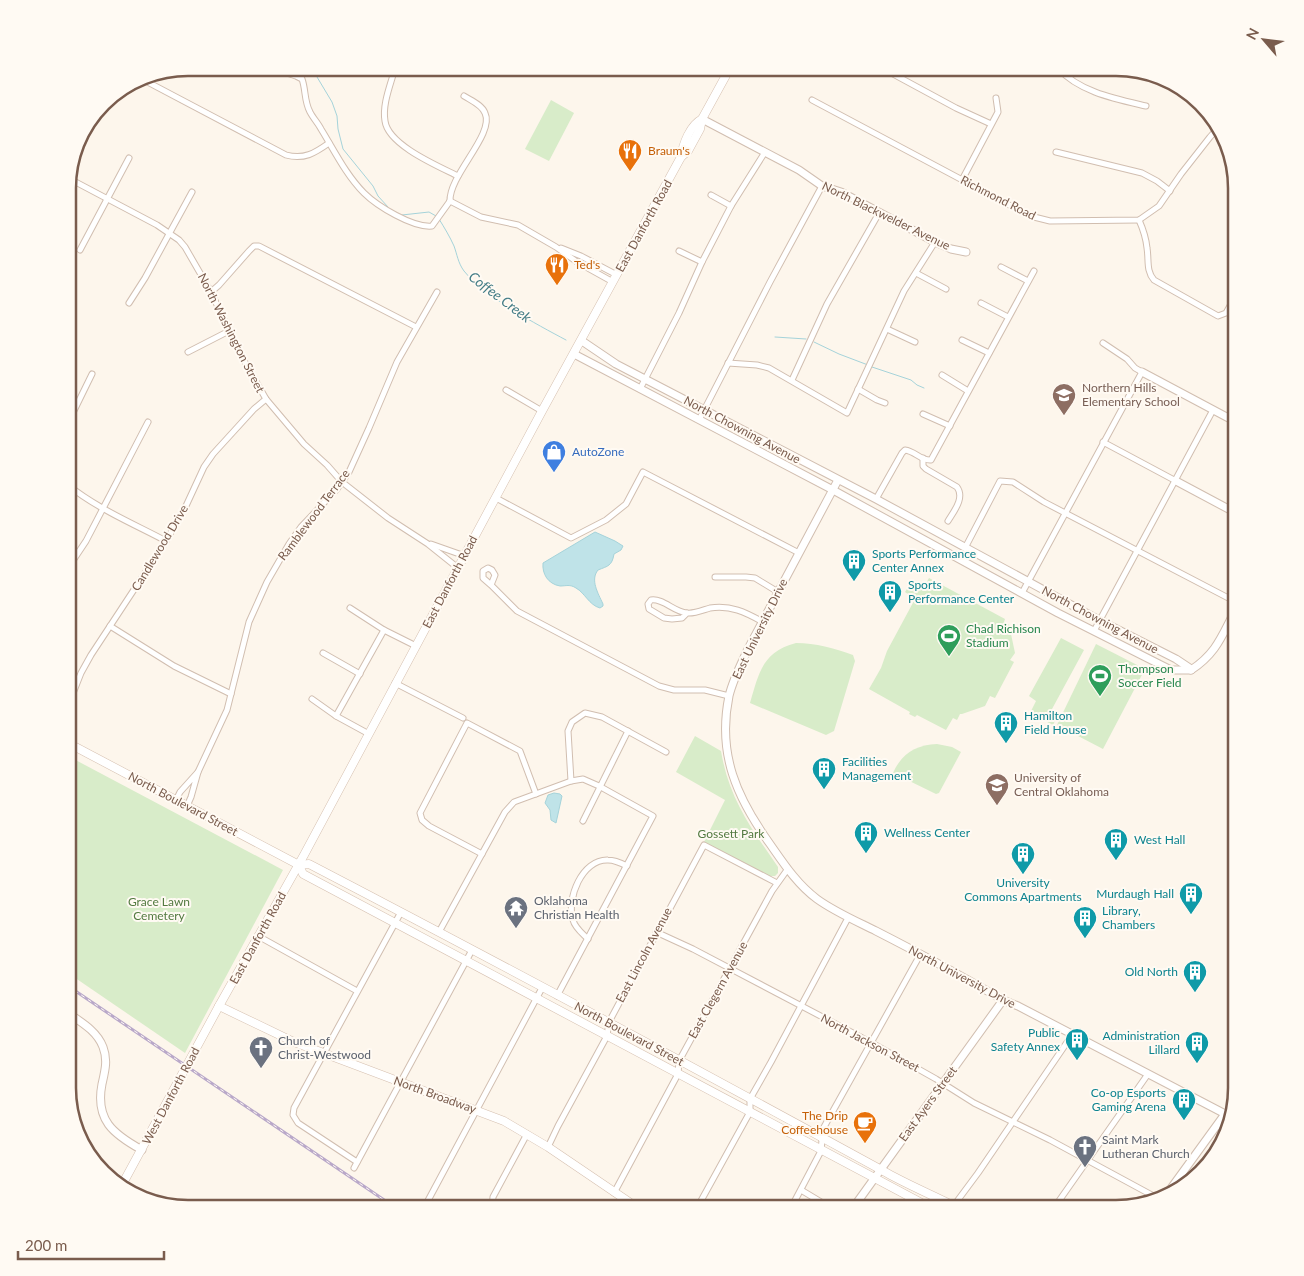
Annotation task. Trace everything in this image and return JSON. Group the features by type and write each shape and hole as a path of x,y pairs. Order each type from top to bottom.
{"main road":[{"name":"East Danforth Road","path":"219,1006 299,865 542,411 582,341 681,157 682,147 696,122 702,119 726,76"},
{"name":"North Boulevard Street","path":"76,747 299,865 309,864 439,932 939,1200"},
{"name":"North Boulevard Street","path":"299,865 303,874 916,1200"},
{"path":"439,932 441,948"},
{"path":"557,996 558,1010"},
{"name":"North Broadway","path":"219,1006 264,1029 504,1121 548,1147 625,1200"},
{"name":"West Danforth Road","path":"125,1180 219,1006"}],"street":[{"path":"296,76 302,79 304,95 311,114 364,194 394,214 420,225 432,226 450,201 450,195 458,176 486,126 486,113 481,107 464,96"},
{"path":"393,76 384,115 389,133 395,140 409,149 458,176"},
{"path":"897,76 956,108 992,124"},
{"path":"1068,76 1094,91 1146,106"},
{"path":"150,83 286,155 295,158 304,157 313,154 329,143"},
{"path":"962,180 998,112 996,98"},
{"name":"Richmond Road","path":"812,100 1038,219 1058,221 1139,220"},
{"name":"North Blackwelder Avenue","path":"702,119 799,170 822,186 841,192 935,242 951,249 966,252"},
{"path":"1213,133 1160,206 1139,220 1144,230 1148,270 1154,280 1218,316 1226,313 1228,309"},
{"path":"640,389 731,206 765,152"},
{"path":"1056,152 1142,173 1170,191"},
{"path":"80,250 129,158"},
{"name":"North Washington Street","path":"76,182 170,233 185,247 211,292 229,331 266,399 304,444 342,482 388,518 428,544 458,568"},
{"path":"699,420 822,186"},
{"path":"129,303 145,278 192,192"},
{"path":"711,195 731,206"},
{"path":"450,201 482,217 518,225 556,246 577,262 615,278"},
{"path":"792,380 827,304 879,213"},
{"path":"728,364 757,365 769,368 846,414 904,291 935,242"},
{"path":"211,292 254,246 259,246 416,327"},
{"path":"679,251 702,262"},
{"path":"1001,267 1028,281"},
{"path":"876,499 905,450 931,460 1034,271"},
{"path":"916,273 946,289"},
{"name":"Ramblewood Terrace","path":"187,806 198,772 227,710 249,622 267,582 289,544 342,482 370,428 398,362 437,292"},
{"path":"981,303 1008,317"},
{"path":"887,329 915,342"},
{"path":"188,352 229,331"},
{"path":"962,340 988,353"},
{"name":"North Chowning Avenue","path":"582,341 616,364 876,499 1176,660 1191,670"},
{"path":"1103,343 1127,359 1134,368 1228,418"},
{"name":"North Chowning Avenue","path":"574,354 833,490 1094,631 1171,670 1191,670"},
{"path":"1022,593 1142,372"},
{"path":"76,407 92,374"},
{"path":"942,375 968,391"},
{"path":"858,389 885,403"},
{"path":"506,390 542,411"},
{"name":"Candlewood Drive","path":"76,682 91,655 166,541 185,508 204,467 254,409 266,399"},
{"path":"1094,631 1213,410"},
{"path":"923,414 950,426"},
{"path":"76,556 86,541 148,422"},
{"path":"1103,442 1228,509"},
{"path":"923,458 923,466 926,469 958,487 960,491 959,503 948,521"},
{"path":"496,498 572,538 606,520 626,504 643,472 799,553"},
{"name":"East University Drive","path":"736,788 729,763 726,742 729,696 736,674 838,480"},
{"path":"965,548 1000,481 1013,482 1065,513 1228,598"},
{"path":"76,491 166,541"},
{"name":"North Washington Street","path":"428,544 465,556"},
{"path":"715,577 755,578 778,592"},
{"path":"491,585 517,612 658,686 674,690 705,690 729,696"},
{"path":"686,613 682,618 668,619 649,609 648,604 651,600 656,599 671,608 686,613 727,607 738,609 763,622"},
{"path":"350,608 384,630 416,646"},
{"path":"1191,670 1213,652 1228,623"},
{"path":"110,626 174,666 231,694"},
{"path":"336,716 384,630"},
{"path":"323,653 360,674"},
{"path":"395,684 463,718"},
{"path":"312,699 336,716 369,734"},
{"path":"571,781 568,731 572,722 585,713 602,717 666,752"},
{"path":"482,854 428,826 422,820 420,813 467,723 520,751 536,794"},
{"path":"583,820 628,731"},
{"name":"Ramblewood Terrace","path":"176,800 180,792 198,772"},
{"path":"439,932 505,812 514,802 571,781 583,779 599,786 654,816 557,996"},
{"name":"North University Drive","path":"736,788 751,818 787,870 799,884 816,898 848,918 1003,1000 1225,1113"},
{"name":"East Lincoln Avenue","path":"548,1147 607,1036 609,1022 704,845 777,882"},
{"path":"588,939 573,922 571,908 572,894 584,871 606,859 627,866"},
{"name":"East Clegern Avenue","path":"614,1193 678,1074 679,1061 777,882 787,870"},
{"path":"357,1162 298,1123 293,1115 294,1108 400,912"},
{"path":"701,1200 750,1112 750,1099 848,918"},
{"name":"North Jackson Street","path":"656,932 693,949 800,1007 872,1043 974,1103 1014,1121 1152,1194"},
{"path":"258,936 357,991"},
{"path":"354,1168 472,950"},
{"path":"795,1200 822,1151 822,1140 819,1136 920,955"},
{"path":"428,1200 542,988"},
{"name":"East Ayers Street","path":"859,1200 942,1083 976,1040 1003,1000"},
{"path":"76,1018 96,1035 102,1045 106,1064 100,1098 103,1115 108,1124 122,1139 142,1150"},
{"path":"960,1200 1072,1035"},
{"path":"1060,1200 1148,1074"},
{"path":"1175,1183 1223,1122"},
{"path":"493,1200 527,1134"},
{"path":"801,1190 818,1200"}],"green space":[{"path":"551,100 574,113 549,161 525,149"},
{"name":"Chad Richison Stadium","path":"929,578 1005,619 1004,622 1015,628 1011,634 1015,653 1010,660 1014,662 995,698 990,696 985,706 960,714 957,720 953,718 946,730 917,715 915,717 909,714 910,712 869,689 915,599 905,592 912,581 924,587"},
{"path":"1061,638 1084,650 1052,709 1059,713 1053,725 1030,713 1036,701 1029,696"},
{"path":"796,643 818,645 839,650 853,655 855,661 834,731 826,735 750,703 756,682 769,658 785,647"},
{"name":"Thompson Soccer Field","path":"1096,644 1145,669 1103,749 1057,725"},
{"name":"Gossett Park","path":"695,736 721,751 729,784 735,799 750,826 778,867 778,873 775,876 769,876 704,842 725,800 676,772"},
{"path":"937,744 952,747 961,752 939,793 936,794 893,773 905,755 911,751 923,746"},
{"name":"Grace Lawn Cemetery","path":"76,760 283,870 185,1053 76,978"}],"water":[{"path":"595,532 623,546 621,550 614,554 611,563 598,570 596,574 596,587 603,604 600,608 574,587 560,586 549,581 543,567 543,563"},
{"path":"554,793 562,796 556,823 551,820 550,810 545,803 548,795"}],"waterway":[{"name":"Coffee Creek","path":"317,76 332,102 337,116 343,149 388,207"},
{"name":"Coffee Creek","path":"402,215 429,212 436,216"},
{"name":"Coffee Creek","path":"439,219 454,246 462,268 473,281 512,309 566,340"},
{"name":"Coffee Creek","path":"775,337 806,339"},
{"name":"Coffee Creek","path":"814,342 868,365"},
{"name":"Coffee Creek","path":"872,367 911,380 924,388"}],"railway":[{"path":"76,991 384,1200"}],"place":[{"name":"Braum's","path":"630,172"},
{"name":"Ted's","path":"557,286"},
{"name":"Northern Hills Elementary School","path":"1064,416"},
{"name":"AutoZone","path":"554,473"},
{"name":"Sports Performance Center Annex","path":"854,582"},
{"name":"Sports Performance Center","path":"890,613"},
{"name":"Chad Richison Stadium","path":"949,657"},
{"name":"Thompson Soccer Field","path":"1100,697"},
{"name":"Hamilton Field House","path":"1006,744"},
{"name":"Facilities Management","path":"824,790"},
{"name":"University of Central Oklahoma","path":"997,806"},
{"name":"Wellness Center","path":"866,854"},
{"name":"West Hall","path":"1116,861"},
{"name":"University Commons Apartments","path":"1023,875"},
{"name":"Murdaugh Hall","path":"1191,915"},
{"name":"Oklahoma Christian Health","path":"516,929"},
{"name":"Library, Chambers","path":"1085,939"},
{"name":"Old North","path":"1195,993"},
{"name":"Public Safety Annex","path":"1077,1061"},
{"name":"Administration Lillard","path":"1197,1064"},
{"name":"Church of Christ-Westwood","path":"261,1069"},
{"name":"Co-op Esports Gaming Arena","path":"1184,1121"},
{"name":"The Drip Coffeehouse","path":"865,1144"},
{"name":"Saint Mark Lutheran Church","path":"1085,1168"}]}
